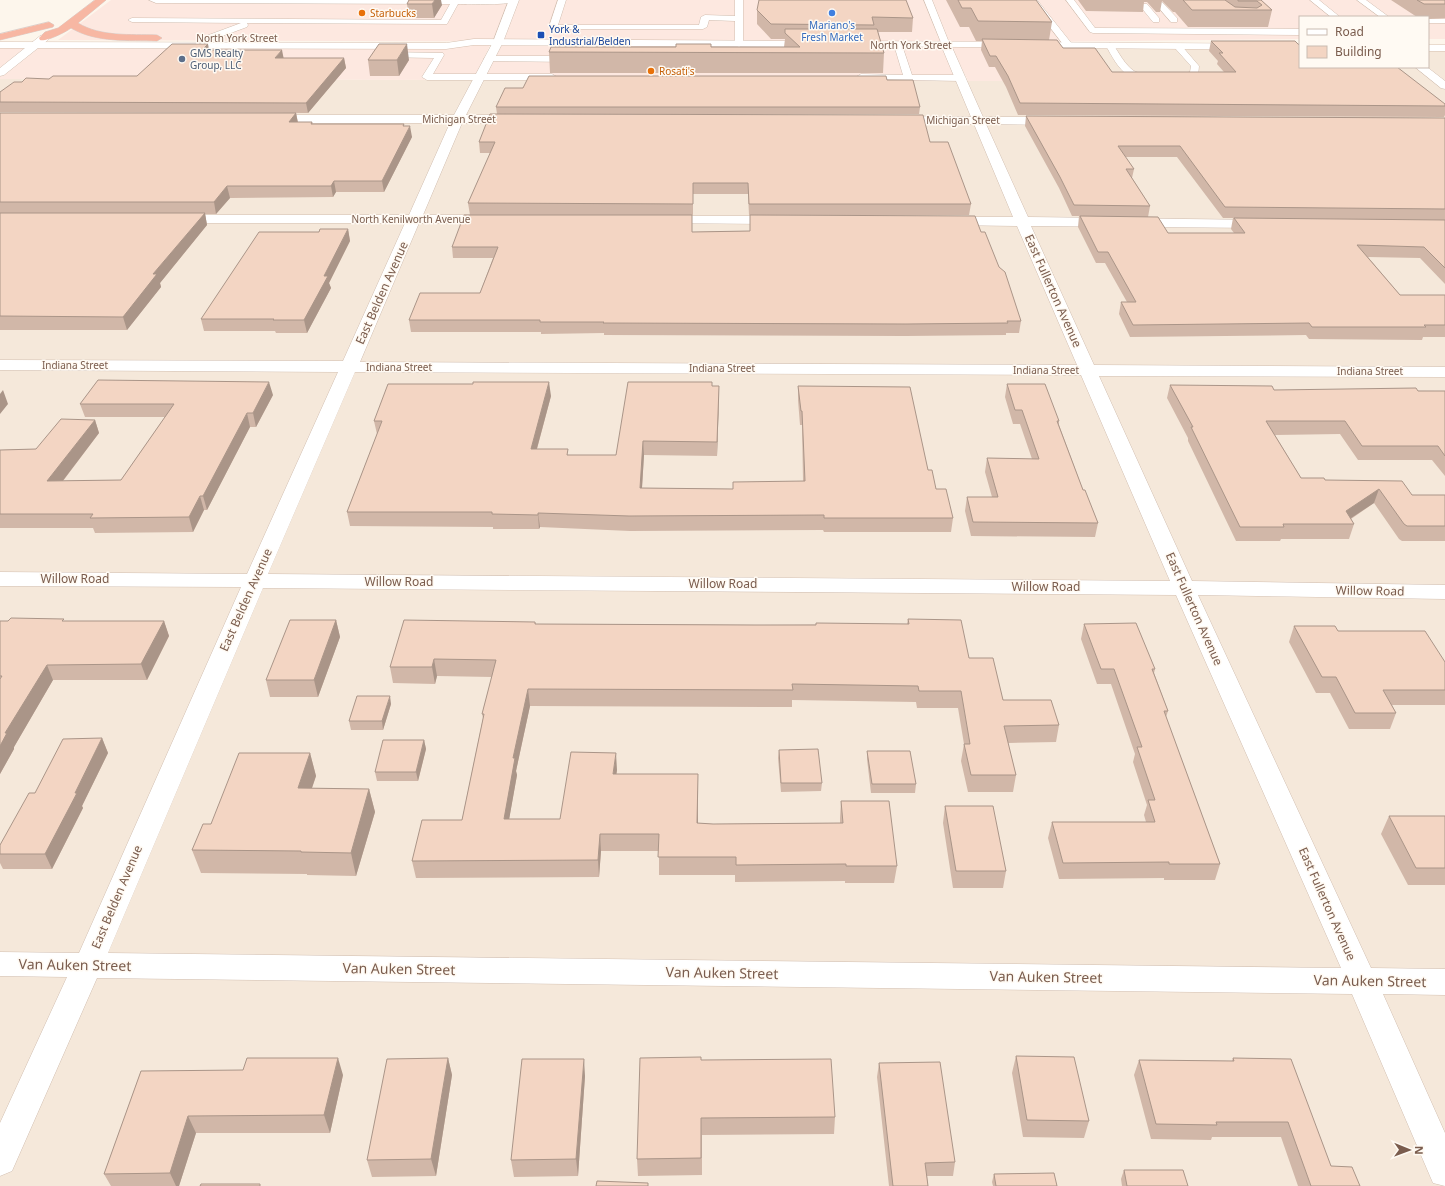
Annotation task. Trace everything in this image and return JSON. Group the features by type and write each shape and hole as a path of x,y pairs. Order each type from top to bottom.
{"highway":[{"path":"49,30 62,30 101,0"},
{"path":"71,23 80,30 90,33 112,36 157,38"}],"street":[{"name":"East Belden Avenue","path":"0,1160 88,965 255,580 458,119 498,42 514,0"},
{"name":"North York Street","path":"0,37 49,30 157,38 450,38 474,42"},
{"path":"0,72 34,45 49,30"},
{"name":"North York Street","path":"0,46 446,46 474,42 498,42 739,44 780,48 827,44"},
{"name":"North York Street","path":"842,44 1299,48"},
{"name":"East Fullerton Avenue","path":"946,45 1184,588 1362,981 1445,1171"},
{"path":"1429,48 1445,48"},
{"path":"1421,68 1445,86"},
{"name":"Michigan Street","path":"253,119 529,119"},
{"name":"Michigan Street","path":"884,120 1066,121"},
{"name":"North Kenilworth Avenue","path":"159,219 510,220"},
{"path":"646,220 790,220"},
{"path":"934,221 1277,224"},
{"name":"Indiana Street","path":"0,364 1445,372"},
{"name":"Willow Road","path":"0,578 1184,588 1445,592"},
{"name":"Van Auken Street","path":"0,964 1445,982"}],"lane":[{"path":"456,1 444,22 328,22 245,27 132,20 151,7 193,1 346,2 514,0"},
{"path":"562,0 553,27 703,27 705,17 740,19"},
{"path":"739,0 739,44"},
{"path":"928,0 946,45"},
{"path":"1033,0 1069,46"},
{"path":"1070,0 1090,20 1093,30 1299,32"},
{"path":"1156,0 1177,20 1182,31 1194,47"},
{"path":"1314,0 1335,16"},
{"path":"1362,0 1384,16"},
{"path":"209,38 245,27 269,1"},
{"path":"328,22 346,2"},
{"path":"1144,6 1152,20 1177,20"},
{"path":"151,7 200,10"},
{"path":"1232,21 1262,47"},
{"path":"1429,21 1445,21"},
{"path":"898,44 908,78"},
{"path":"382,46 377,55 440,56 427,77 560,78"},
{"path":"1110,46 1120,61 1132,74 1140,76 1188,76 1195,74 1195,66 1178,46"},
{"path":"488,59 584,60"},
{"path":"528,78 537,59"},
{"path":"853,78 961,78"}],"shaded area":[{"path":"111,0 1445,0 1445,39 1429,39 1429,16 1299,16 1299,39 955,43 58,40"},
{"path":"42,43 491,43 474,80 0,79 0,76"},
{"path":"502,44 942,46 957,81 482,79"},
{"path":"0,45 29,45 0,68"},
{"path":"951,46 1048,47 1070,81 968,81"},
{"path":"1048,47 1299,49 1299,68 1429,68 1429,49 1445,49 1445,1186 0,1186 0,79 1070,81"}],"building":[{"path":"409,0 435,0 432,4 407,4"},
{"name":"Mariano's Fresh Market","path":"759,0 906,0 913,18 872,17 874,25 771,24 757,10"},
{"path":"958,0 1036,0 1052,22 978,21 971,8 962,8"},
{"path":"1183,0 1225,0 1235,7 1257,8 1262,5 1257,1 1238,0 1261,0 1272,10 1192,10"},
{"path":"1417,0 1445,0 1445,4 1424,4"},
{"path":"785,29 877,29 884,53 549,52 551,47 676,47 676,44 711,44 711,47 800,47 785,33"},
{"path":"982,39 1057,40 1063,48 1095,48 1112,72 1236,72 1219,53 1223,53 1211,41 1295,41 1299,45 1299,68 1398,68 1445,104 1445,106 1020,103 1008,76 996,56 990,56"},
{"path":"172,44 208,44 202,50 282,50 275,58 344,58 306,103 0,102 0,92 14,82 22,82 26,78 49,79 53,76 137,76"},
{"path":"379,44 407,44 397,60 368,60"},
{"path":"529,76 886,76 887,80 913,80 920,107 496,107 505,88 523,88"},
{"path":"0,113 296,113 289,122 312,122 311,124 404,124 403,126 410,126 382,181 334,181 331,186 227,186 214,202 0,202"},
{"path":"490,114 923,115 930,142 948,142 971,204 749,204 748,183 693,183 693,204 468,203 495,142 479,142"},
{"path":"1026,116 1445,118 1445,209 1225,207 1180,146 1118,146 1134,169 1126,169 1150,206 1074,205"},
{"path":"0,213 205,213 153,274 157,274 123,317 0,316"},
{"path":"464,215 692,215 692,232 750,231 750,215 975,216 981,232 985,232 999,267 1005,272 1021,321 1007,321 1008,323 906,324 603,323 604,322 540,322 540,320 409,320 420,293 480,293 498,247 452,247"},
{"path":"1080,216 1158,217 1168,233 1245,233 1234,218 1445,220 1445,268 1424,247 1357,245 1400,295 1445,295 1445,325 1424,325 1426,327 1312,327 1309,323 1133,325 1121,302 1136,302 1108,252 1098,252"},
{"path":"320,229 348,229 324,276 328,276 304,320 201,319 259,232 319,232"},
{"path":"98,380 269,382 253,413 247,413 203,496 200,496 189,517 90,518 93,514 0,514 0,450 36,449 61,419 95,420 47,481 121,480 174,404 80,404"},
{"path":"473,382 549,382 531,449 568,449 567,455 616,455 628,382 712,382 712,386 719,386 717,442 643,441 640,488 733,489 733,482 805,481 802,411 798,386 910,387 928,470 932,470 936,489 946,489 953,518 824,518 824,515 629,516 538,513 538,515 492,514 492,512 347,512 382,421 374,421 388,384 473,384"},
{"path":"1007,384 1045,384 1083,490 1085,490 1098,523 973,522 967,497 998,497 987,458 1039,459 1022,410 1015,410"},
{"path":"1170,385 1272,386 1274,390 1416,388 1418,391 1445,391 1445,456 1438,446 1362,446 1345,421 1266,421 1301,478 1324,478 1325,480 1402,481 1412,495 1445,495 1445,526 1407,526 1379,489 1346,511 1354,524 1283,524 1284,527 1240,527 1191,427 1193,427"},
{"path":"11,618 64,619 62,621 164,621 141,664 47,665 5,733 7,733 0,746 0,679 2,676 0,676 0,621 8,621"},
{"path":"908,619 961,620 969,658 993,658 1003,700 1051,700 1059,725 1004,726 1016,775 971,775 964,744 970,744 961,691 919,691 918,686 792,684 793,690 528,689 513,758 515,758 504,819 560,819 571,752 616,753 613,774 698,774 697,823 843,823 841,801 889,801 897,866 846,866 846,864 736,865 736,857 658,857 659,834 600,834 598,860 412,861 422,820 462,820 484,714 482,714 496,660 434,659 432,667 390,667 404,620 535,622 535,624 816,625 816,623 909,624"},
{"path":"290,620 336,620 314,680 266,680"},
{"path":"1136,623 1155,669 1152,669 1168,711 1164,711 1220,864 1169,864 1169,862 1063,863 1052,822 1155,822 1148,800 1155,800 1137,747 1142,747 1114,669 1101,669 1084,624"},
{"path":"1294,626 1335,626 1338,631 1425,631 1445,662 1445,690 1383,690 1396,713 1355,713 1336,677 1322,677"},
{"path":"357,696 390,696 382,721 349,721"},
{"path":"102,738 75,793 77,793 45,854 0,854 0,845 29,793 35,793 63,739"},
{"path":"383,740 424,740 416,772 375,772"},
{"path":"818,749 822,783 781,783 779,750"},
{"path":"867,751 910,751 916,784 872,784"},
{"path":"239,753 310,753 298,788 369,789 351,853 192,850 203,824 211,824"},
{"path":"945,806 993,806 1006,871 956,871"},
{"path":"1389,816 1445,816 1445,868 1416,868"},
{"path":"1016,1056 1074,1057 1089,1121 1027,1120"},
{"path":"701,1057 701,1060 831,1059 835,1117 701,1118 701,1158 637,1159 640,1058"},
{"path":"247,1058 338,1058 324,1115 188,1116 170,1173 104,1174 141,1071 243,1070"},
{"path":"448,1058 431,1159 367,1160 387,1059"},
{"path":"1233,1058 1291,1059 1331,1166 1352,1167 1360,1186 1311,1186 1288,1122 1216,1122 1217,1125 1156,1124 1139,1060 1234,1061"},
{"path":"522,1059 584,1059 576,1159 511,1160"},
{"path":"940,1062 955,1162 925,1163 928,1186 893,1186 879,1063"},
{"path":"1124,1170 1183,1170 1188,1186 1127,1186"},
{"path":"1054,1173 1057,1186 996,1186 994,1174"},
{"path":"597,1181 648,1183 648,1186 596,1186"},
{"path":"201,1184 260,1184 260,1186 200,1186"}],"place":[{"name":"Starbucks","path":"362,13"},
{"name":"Mariano's Fresh Market","path":"832,13"},
{"name":"York & Industrial/Belden","path":"541,35"},
{"name":"GMS Realty Group, LLC","path":"182,59"},
{"name":"Rosati's","path":"651,71"}]}
